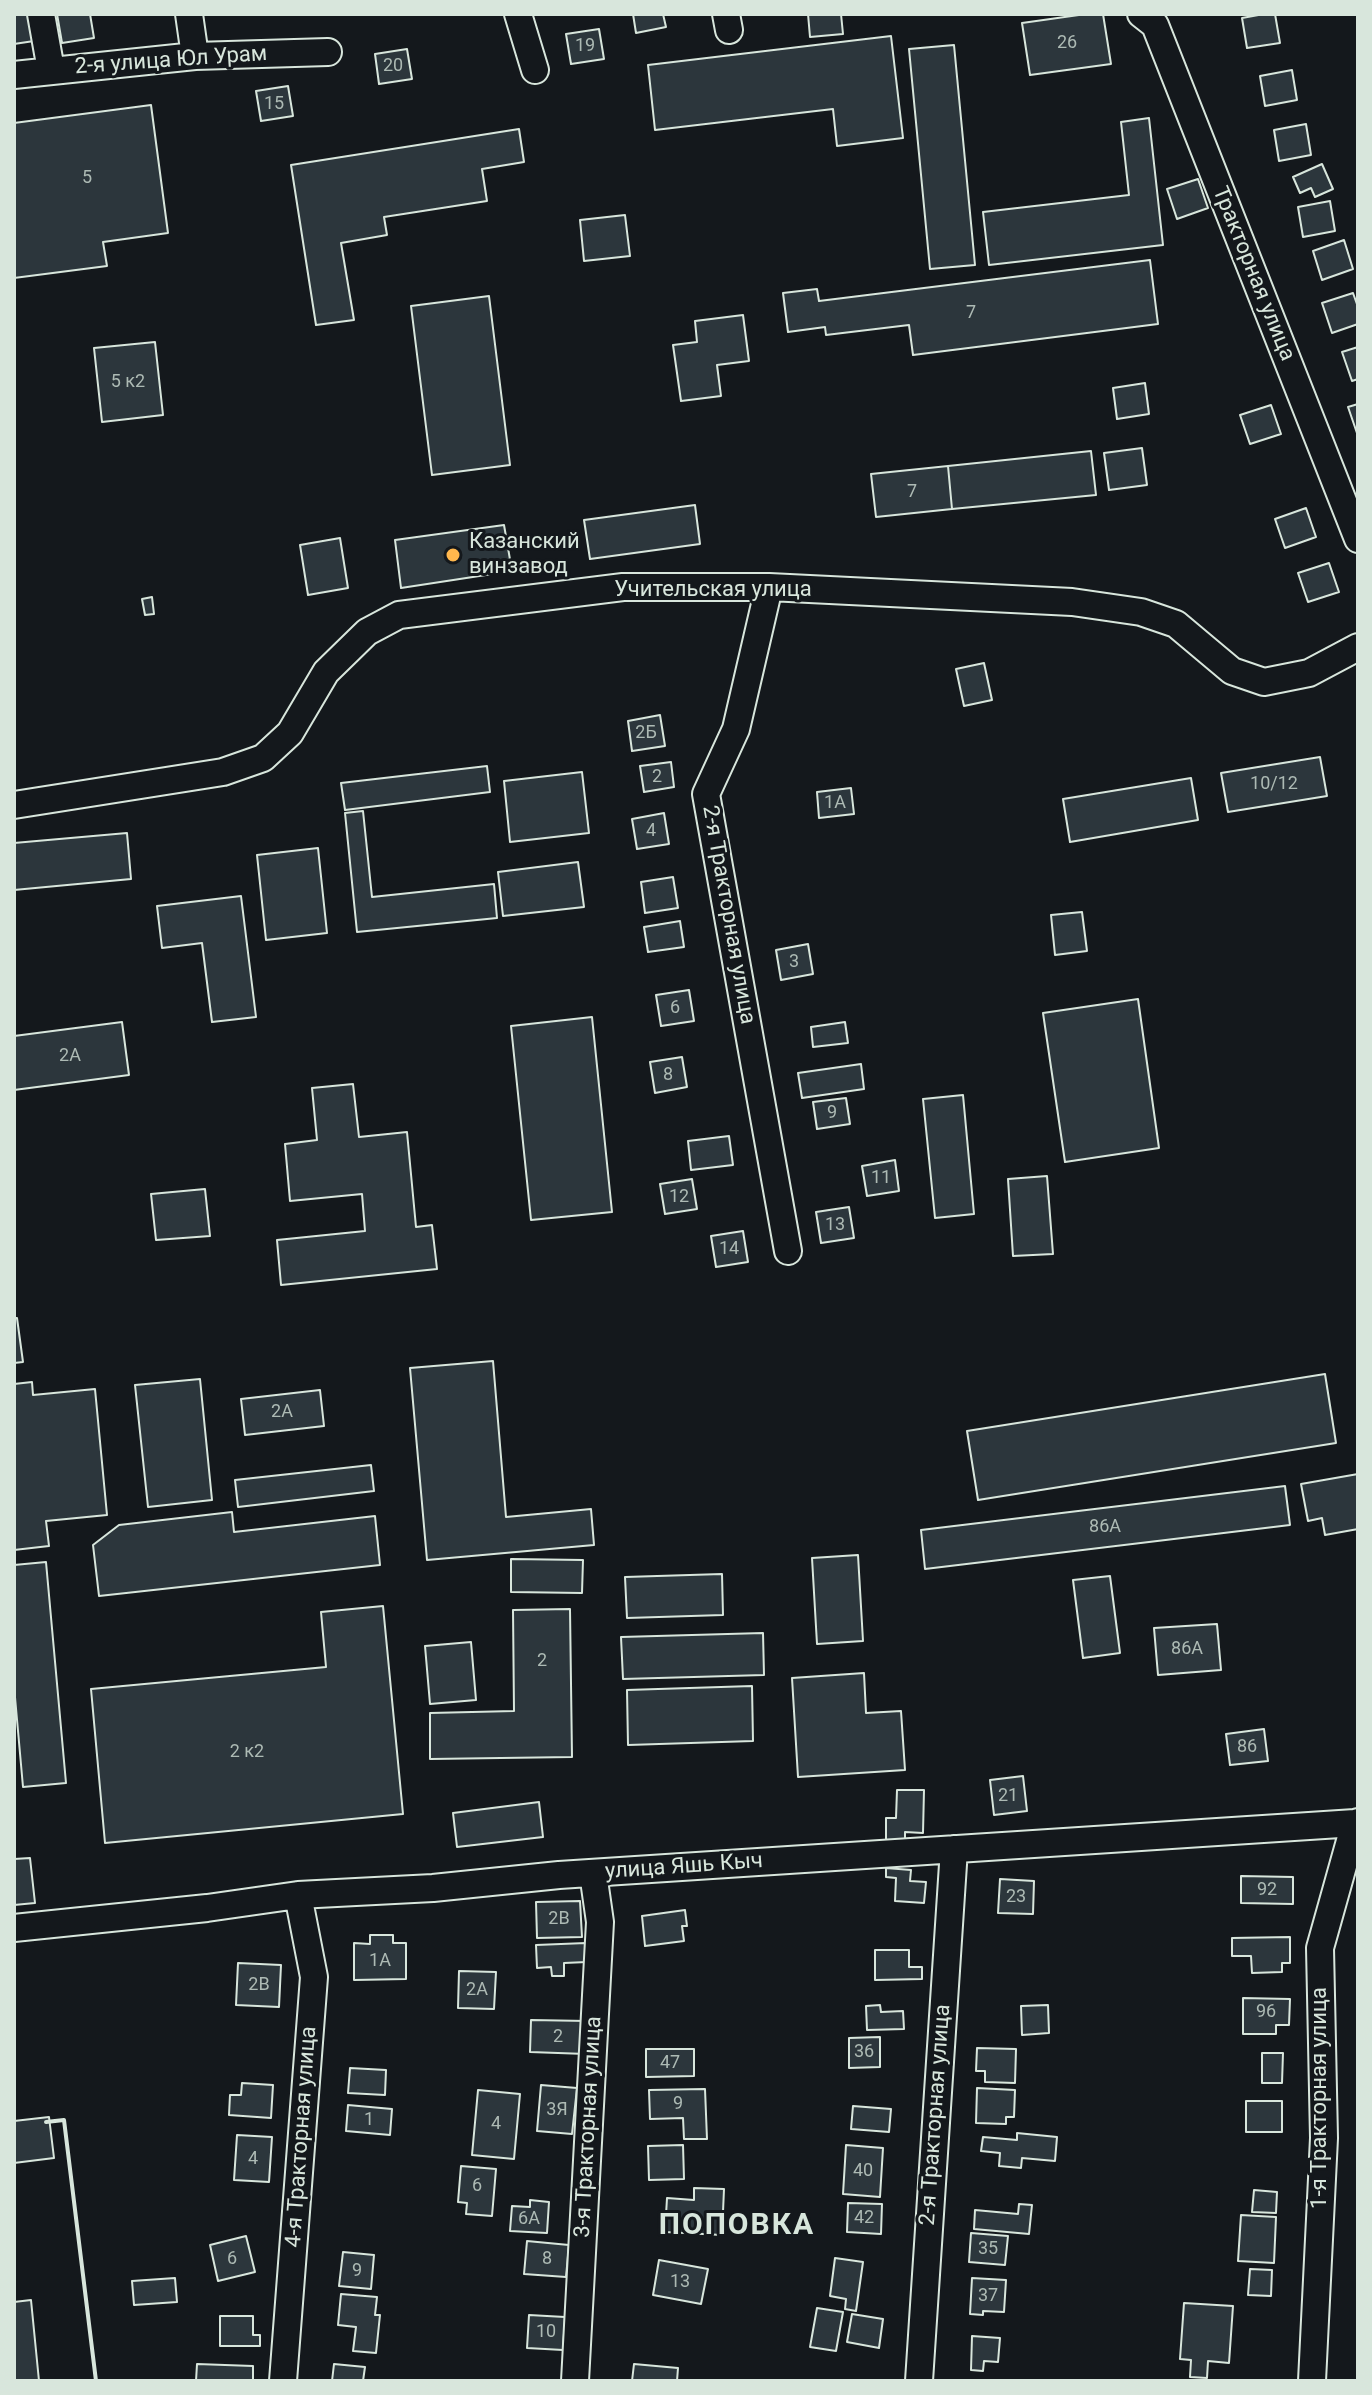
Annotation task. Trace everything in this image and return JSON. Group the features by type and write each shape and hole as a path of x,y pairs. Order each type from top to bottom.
{"street":[{"path":"41,14 51,70"},
{"path":"189,14 195,56"},
{"path":"518,14 535,70"},
{"name":"Тракторная улица","path":"1141,14 1155,25 1358,539"},
{"name":"2-я улица Юл Урам","path":"14,75 195,56 328,52"},
{"name":"Учительская улица","path":"14,805 223,772 263,758 290,733 326,672 367,632 399,615 623,587 769,587 1072,602 1141,612 1176,624 1232,671 1264,682 1309,673 1358,647"},
{"name":"2-я Тракторная улица","path":"769,587 736,729 706,794 788,1251"},
{"name":"улица Яшь Кыч","path":"14,1928 207,1908 298,1895 1357,1823"},
{"name":"1-я Тракторная улица","path":"1312,2381 1324,2138 1320,1948 1357,1823"},
{"name":"2-я Тракторная улица","path":"919,2381 954,1849"},
{"name":"3-я Тракторная улица","path":"575,2381 600,1922 593,1873"},
{"name":"4-я Тракторная улица","path":"283,2381 314,1977 298,1895"}],"building":[{"path":"14,14 30,14 34,41 14,44"},
{"path":"57,14 90,14 94,38 62,43"},
{"path":"633,14 663,14 666,27 636,33"},
{"path":"808,14 841,14 843,34 810,37"},
{"path":"1103,14 1111,64 1030,75 1022,23"},
{"path":"1275,14 1280,43 1247,48 1242,18"},
{"path":"599,29 604,59 571,64 566,34"},
{"path":"891,36 903,138 837,146 833,109 655,130 648,65"},
{"path":"954,45 975,265 930,269 909,49"},
{"path":"407,49 412,79 379,84 375,54"},
{"path":"1292,70 1297,100 1265,106 1260,76"},
{"path":"288,86 293,116 261,121 256,91"},
{"path":"151,105 168,233 103,242 107,266 14,278 14,123"},
{"path":"1149,118 1163,245 989,265 983,212 1129,195 1121,122"},
{"path":"1306,124 1311,155 1279,161 1274,130"},
{"path":"519,129 524,162 482,169 487,201 384,217 387,235 341,243 354,320 316,325 291,165"},
{"path":"1322,164 1333,189 1315,197 1311,188 1300,193 1293,177"},
{"path":"1198,179 1208,208 1177,219 1167,189"},
{"path":"1330,201 1335,231 1303,237 1298,207"},
{"path":"625,215 630,256 584,261 580,220"},
{"path":"1344,240 1353,269 1322,280 1313,251"},
{"path":"1150,260 1158,324 913,355 909,325 826,335 825,327 788,332 783,293 817,289 819,301"},
{"path":"1353,293 1358,307 1358,324 1332,333 1322,303"},
{"path":"489,296 510,465 432,475 411,306"},
{"path":"743,315 749,361 717,365 721,396 681,401 673,345 697,342 695,321"},
{"path":"155,342 163,415 102,422 94,348"},
{"path":"1358,347 1358,379 1352,381 1342,352"},
{"path":"1145,383 1149,414 1117,419 1113,388"},
{"path":"1358,404 1358,436 1348,407"},
{"path":"1271,405 1281,434 1250,444 1240,415"},
{"path":"1142,448 1147,485 1109,490 1104,453"},
{"path":"1091,451 1096,495 952,509 948,466"},
{"path":"948,466 952,509 876,517 871,474"},
{"path":"695,505 700,544 590,559 584,520"},
{"path":"1306,508 1316,537 1285,548 1275,519"},
{"name":"Казанский винзавод","path":"504,525 512,571 401,588 395,540"},
{"path":"340,538 348,588 308,595 300,545"},
{"path":"1329,563 1339,592 1308,602 1298,573"},
{"path":"152,597 154,614 145,615 142,599"},
{"path":"984,663 992,700 964,706 956,669"},
{"path":"660,715 665,746 632,751 628,721"},
{"path":"1320,757 1327,796 1228,812 1221,773"},
{"path":"671,762 674,787 644,792 640,766"},
{"path":"487,766 490,792 345,810 341,783"},
{"path":"582,772 589,833 510,842 504,781"},
{"path":"1191,778 1198,820 1070,842 1063,799"},
{"path":"851,788 854,814 819,818 817,792"},
{"path":"363,811 372,897 494,884 497,918 357,932 345,813"},
{"path":"664,813 669,844 637,849 632,819"},
{"path":"127,833 131,879 14,890 14,843"},
{"path":"318,848 327,933 266,940 257,855"},
{"path":"578,862 584,907 503,916 498,872"},
{"path":"673,877 678,908 645,913 641,882"},
{"path":"241,896 256,1017 212,1022 202,943 162,948 157,906"},
{"path":"1082,912 1087,951 1055,955 1051,915"},
{"path":"680,921 684,947 648,952 644,927"},
{"path":"808,944 813,974 781,980 776,950"},
{"path":"689,990 694,1021 661,1026 656,995"},
{"path":"1138,999 1159,1148 1065,1162 1043,1013"},
{"path":"592,1017 612,1212 531,1220 511,1026"},
{"path":"122,1022 129,1075 14,1090 14,1036"},
{"path":"845,1022 848,1043 813,1047 811,1027"},
{"path":"682,1057 687,1087 655,1093 650,1062"},
{"path":"861,1064 864,1089 802,1098 798,1073"},
{"path":"353,1084 359,1137 407,1132 416,1227 432,1225 437,1269 281,1285 277,1240 365,1231 362,1194 290,1201 285,1144 317,1140 312,1088"},
{"path":"963,1095 974,1214 935,1218 923,1099"},
{"path":"846,1098 850,1124 817,1129 813,1102"},
{"path":"729,1136 733,1165 691,1170 688,1141"},
{"path":"895,1160 899,1191 867,1196 862,1166"},
{"path":"1047,1176 1053,1254 1013,1256 1008,1179"},
{"path":"692,1179 697,1209 665,1214 660,1184"},
{"path":"205,1189 210,1236 156,1240 151,1194"},
{"path":"849,1207 854,1238 821,1243 816,1212"},
{"path":"743,1231 748,1262 716,1267 711,1236"},
{"path":"14,1318 17,1318 23,1362 14,1363"},
{"path":"493,1361 506,1517 591,1509 594,1545 427,1560 410,1368"},
{"path":"1325,1374 1336,1443 978,1500 967,1431"},
{"path":"200,1379 212,1500 148,1507 135,1385"},
{"path":"32,1382 33,1395 95,1389 107,1515 46,1521 49,1546 14,1550 14,1384"},
{"path":"320,1390 324,1426 245,1435 241,1399"},
{"path":"371,1465 374,1491 238,1507 235,1480"},
{"path":"1358,1474 1358,1529 1325,1535 1322,1518 1308,1521 1301,1484"},
{"path":"1285,1486 1290,1525 925,1569 921,1530"},
{"path":"232,1512 234,1532 375,1516 380,1565 99,1596 93,1545 119,1525"},
{"path":"858,1555 863,1641 817,1644 812,1558"},
{"path":"511,1559 583,1560 582,1593 511,1592"},
{"path":"46,1562 66,1783 23,1787 14,1686 14,1565"},
{"path":"722,1574 723,1615 627,1618 625,1577"},
{"path":"1110,1576 1120,1653 1083,1658 1073,1580"},
{"path":"383,1606 403,1814 105,1843 91,1689 326,1667 321,1612"},
{"path":"570,1609 572,1757 430,1759 430,1713 514,1711 513,1610"},
{"path":"1217,1624 1221,1670 1158,1675 1154,1628"},
{"path":"763,1633 764,1675 623,1679 621,1637"},
{"path":"471,1642 476,1700 430,1704 425,1646"},
{"path":"864,1673 866,1713 901,1711 905,1770 798,1777 792,1678"},
{"path":"752,1686 753,1741 628,1745 627,1690"},
{"path":"1264,1729 1268,1761 1230,1765 1226,1734"},
{"path":"1023,1776 1027,1811 994,1815 990,1780"},
{"path":"897,1790 924,1790 923,1833 905,1832 905,1845 886,1844 886,1818 896,1818"},
{"path":"539,1802 543,1837 457,1847 453,1813"},
{"path":"30,1858 35,1903 14,1905 14,1859"},
{"path":"886,1868 911,1870 910,1881 926,1882 924,1903 895,1901 896,1878 886,1877"},
{"path":"1241,1876 1293,1877 1293,1904 1241,1903"},
{"path":"1000,1879 1034,1881 1033,1914 998,1913"},
{"path":"580,1901 582,1937 537,1938 536,1902"},
{"path":"685,1910 687,1926 682,1926 684,1941 645,1946 642,1916"},
{"path":"370,1935 393,1935 393,1943 406,1943 406,1979 354,1980 354,1943 370,1944"},
{"path":"1290,1937 1290,1963 1282,1963 1282,1972 1252,1973 1251,1956 1232,1956 1232,1938"},
{"path":"586,1943 587,1962 564,1963 564,1976 552,1976 551,1967 537,1968 536,1945"},
{"path":"875,1950 909,1950 909,1967 922,1967 922,1979 875,1980"},
{"path":"238,1963 281,1965 279,2007 236,2005"},
{"path":"459,1971 496,1972 494,2009 458,2008"},
{"path":"1243,1998 1290,1999 1289,2025 1276,2025 1276,2034 1243,2034"},
{"path":"880,2005 881,2012 903,2011 904,2029 867,2030 866,2006"},
{"path":"1048,2005 1049,2033 1022,2035 1021,2006"},
{"path":"531,2020 587,2021 586,2054 530,2052"},
{"path":"880,2037 880,2067 849,2068 849,2038"},
{"path":"977,2048 1016,2049 1015,2083 985,2082 985,2071 976,2071"},
{"path":"646,2049 694,2049 694,2076 646,2077"},
{"path":"1262,2053 1283,2053 1282,2083 1262,2083"},
{"path":"350,2068 386,2070 385,2095 348,2093"},
{"path":"242,2083 273,2085 271,2118 229,2115 230,2095 241,2095"},
{"path":"541,2085 577,2088 572,2134 537,2131"},
{"path":"977,2088 1015,2090 1014,2117 1006,2117 1006,2124 976,2123"},
{"path":"705,2089 707,2139 684,2139 683,2118 650,2119 649,2090"},
{"path":"478,2090 520,2094 514,2159 472,2155"},
{"path":"1246,2101 1282,2101 1282,2132 1246,2132"},
{"path":"348,2105 392,2109 390,2135 346,2131"},
{"path":"853,2106 891,2109 889,2132 851,2129"},
{"path":"49,2117 54,2158 14,2163 14,2121"},
{"path":"1017,2133 1057,2137 1055,2161 1022,2158 1021,2168 999,2166 1000,2153 981,2151 983,2137 1017,2140"},
{"path":"237,2135 272,2137 269,2182 234,2180"},
{"path":"683,2145 684,2179 649,2180 648,2146"},
{"path":"846,2145 883,2148 880,2197 843,2194"},
{"path":"461,2166 496,2169 492,2216 466,2214 467,2203 458,2202"},
{"path":"694,2188 724,2189 722,2235 665,2232 667,2198 694,2200"},
{"path":"1254,2190 1277,2192 1276,2213 1252,2212"},
{"path":"530,2200 549,2202 547,2233 510,2231 512,2206 530,2207"},
{"path":"848,2203 882,2204 881,2234 847,2232"},
{"path":"1019,2204 1032,2205 1029,2234 974,2229 975,2210 1018,2214"},
{"path":"1241,2215 1276,2217 1274,2263 1238,2261"},
{"path":"971,2233 1008,2236 1005,2265 969,2262"},
{"path":"246,2236 255,2272 218,2281 210,2245"},
{"path":"527,2241 569,2245 566,2277 524,2274"},
{"path":"343,2252 374,2255 371,2289 339,2286"},
{"path":"835,2258 863,2262 856,2311 845,2309 846,2299 830,2296"},
{"path":"659,2260 708,2269 701,2304 653,2295"},
{"path":"1250,2269 1272,2270 1271,2296 1248,2295"},
{"path":"175,2278 177,2302 134,2305 132,2281"},
{"path":"972,2278 1006,2280 1004,2312 970,2314"},
{"path":"341,2294 377,2297 375,2315 380,2315 376,2353 353,2351 356,2327 338,2325"},
{"path":"31,2300 39,2381 14,2381 14,2302"},
{"path":"1184,2303 1233,2306 1229,2363 1208,2361 1207,2378 1190,2377 1191,2360 1180,2359"},
{"path":"817,2308 843,2312 836,2351 810,2347"},
{"path":"852,2314 883,2319 879,2348 847,2342"},
{"path":"529,2315 565,2317 563,2350 527,2348"},
{"path":"220,2316 253,2316 253,2335 260,2335 260,2346 220,2346"},
{"path":"972,2336 1000,2338 998,2362 984,2361 983,2371 971,2370"},
{"path":"197,2364 253,2366 253,2381 196,2381"},
{"path":"334,2364 365,2367 363,2381 332,2381"},
{"path":"634,2364 678,2368 677,2381 632,2381"}],"wall":[{"path":"46,2122 64,2120 96,2381"}],"place":[{"name":"Казанский винзавод","path":"453,555"}],"district":[{"name":"ПОПОВКА","path":"737,2226"}]}
